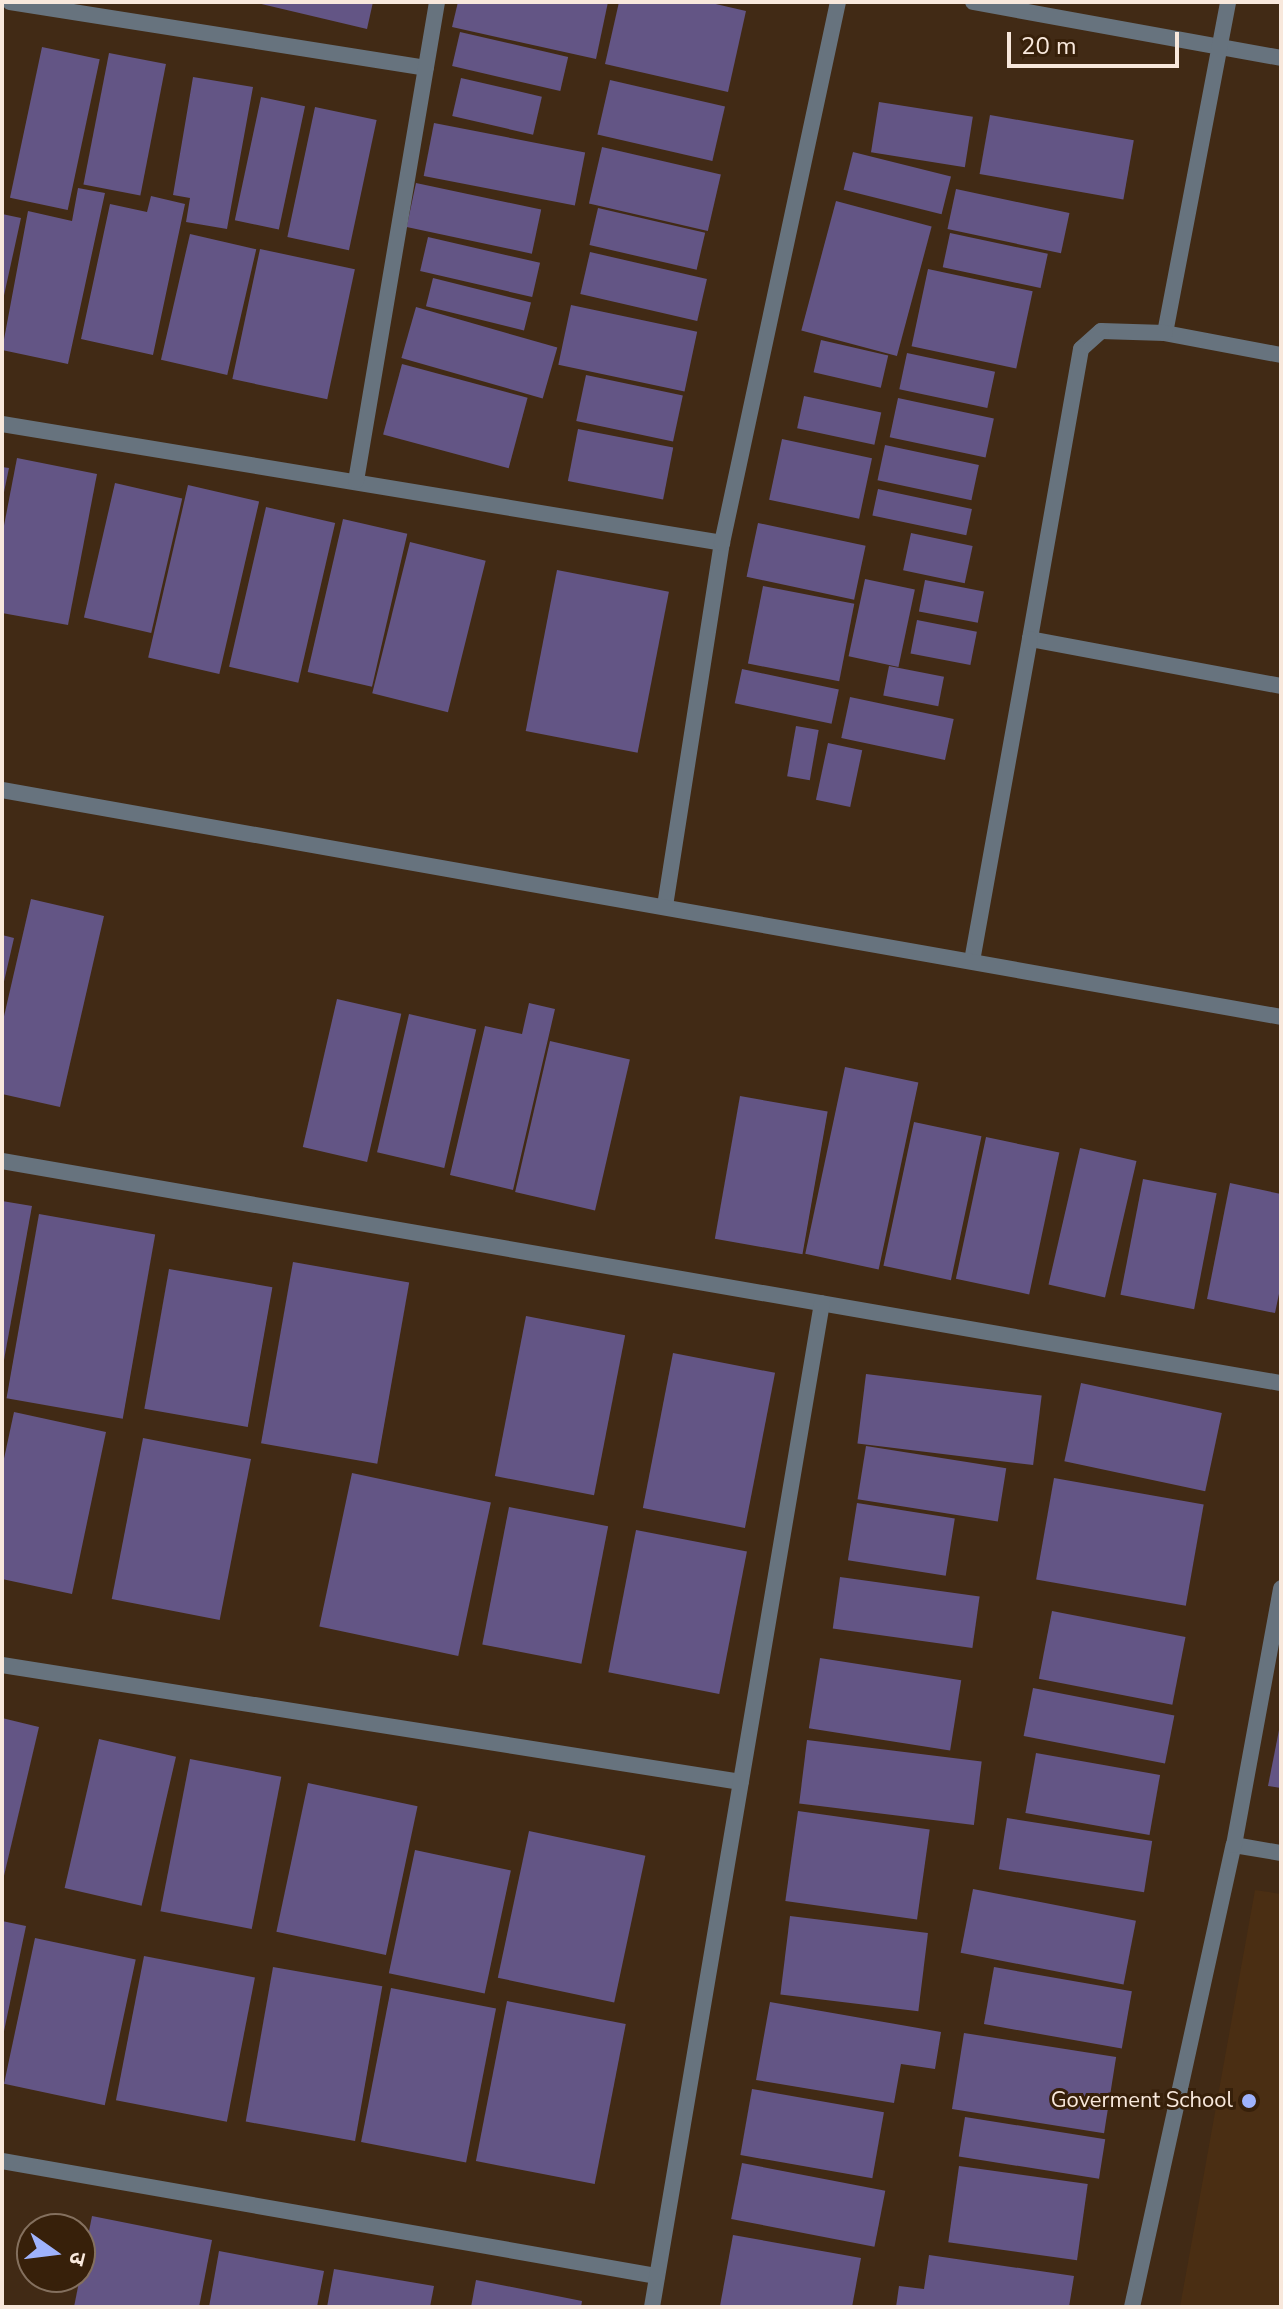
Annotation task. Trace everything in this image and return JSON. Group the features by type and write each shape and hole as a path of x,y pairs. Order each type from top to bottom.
{"street":[{"path":"10,2 49,5 426,68"},
{"path":"356,481 437,2"},
{"path":"665,906 722,543 838,2"},
{"path":"973,2 1281,58"},
{"path":"1165,333 1223,47 1228,2"},
{"path":"972,961 1081,349 1101,331 1165,333 1281,355"},
{"path":"2,424 722,543"},
{"path":"1030,639 1281,686"},
{"path":"2,790 1281,1017"},
{"path":"2,1161 1281,1383"},
{"path":"652,2307 822,1303"},
{"path":"1132,2307 1234,1845 1281,1588"},
{"path":"2,1665 741,1782"},
{"path":"1234,1845 1281,1853"},
{"path":"2,2161 657,2276"}],"shaded area":[{"name":"Goverment School","path":"1255,1890 1281,1894 1281,2307 1180,2307"}],"building":[{"path":"253,2 373,2 367,29"},
{"path":"458,2 608,2 596,59 452,27"},
{"path":"619,2 707,2 746,11 728,92 605,64"},
{"path":"460,32 568,57 560,91 452,66"},
{"path":"42,47 100,59 68,210 10,198"},
{"path":"109,53 166,64 140,196 83,185"},
{"path":"193,77 253,87 227,229 186,222 190,198 173,195"},
{"path":"461,78 542,97 533,135 452,116"},
{"path":"610,80 725,107 712,161 597,135"},
{"path":"261,97 305,106 279,230 235,220"},
{"path":"879,102 973,117 965,167 871,152"},
{"path":"315,107 377,120 349,250 287,237"},
{"path":"990,115 1134,140 1123,199 980,174"},
{"path":"434,123 585,152 575,205 424,176"},
{"path":"602,147 721,174 708,231 589,204"},
{"path":"853,152 951,176 942,214 844,190"},
{"path":"416,183 541,210 532,254 407,227"},
{"path":"78,188 105,193 68,364 2,350 28,211 72,221"},
{"path":"956,189 1069,213 1061,253 947,229"},
{"path":"151,196 185,204 153,355 81,339 110,204 147,212"},
{"path":"836,201 932,227 897,356 801,330"},
{"path":"598,208 705,233 697,270 589,245"},
{"path":"2,214 21,218 3,300 2,300"},
{"path":"950,233 1048,254 1041,288 943,267"},
{"path":"190,234 256,249 227,375 161,360"},
{"path":"428,237 540,263 532,297 420,271"},
{"path":"260,249 355,269 327,399 232,379"},
{"path":"590,252 707,279 697,321 580,294"},
{"path":"928,269 1033,291 1016,369 912,346"},
{"path":"433,278 531,302 524,331 426,306"},
{"path":"571,305 697,332 684,391 558,365"},
{"path":"416,307 557,348 543,398 401,358"},
{"path":"821,340 888,356 881,388 814,372"},
{"path":"907,353 995,372 987,408 899,389"},
{"path":"402,364 528,398 509,468 383,435"},
{"path":"586,375 683,396 673,442 576,421"},
{"path":"804,396 881,412 874,445 797,428"},
{"path":"898,398 994,418 986,458 890,437"},
{"path":"578,429 673,448 663,500 568,481"},
{"path":"782,439 872,458 859,519 769,500"},
{"path":"885,445 979,465 971,500 878,480"},
{"path":"17,458 97,474 68,625 2,613 2,536"},
{"path":"2,467 9,468 3,497 2,496"},
{"path":"115,483 182,499 151,633 84,617"},
{"path":"188,485 259,501 219,674 148,657"},
{"path":"878,489 972,509 966,535 872,515"},
{"path":"266,507 335,523 298,683 229,667"},
{"path":"343,519 407,534 372,687 308,672"},
{"path":"758,523 866,546 854,600 747,577"},
{"path":"911,533 973,546 965,583 903,570"},
{"path":"410,542 486,561 448,712 372,693"},
{"path":"557,570 669,592 638,753 526,731"},
{"path":"865,579 915,590 898,667 849,656"},
{"path":"925,580 984,591 978,623 919,611"},
{"path":"763,586 854,604 839,681 748,664"},
{"path":"917,620 977,632 970,665 911,653"},
{"path":"889,666 944,677 938,706 883,695"},
{"path":"742,669 839,690 832,724 735,703"},
{"path":"850,697 954,719 945,760 841,738"},
{"path":"796,726 819,730 810,780 787,776"},
{"path":"828,743 862,750 850,807 816,800"},
{"path":"31,899 104,916 60,1107 2,1094 2,1025"},
{"path":"2,935 14,938 3,986 2,986"},
{"path":"337,999 401,1014 367,1162 303,1147"},
{"path":"529,1003 555,1009 513,1190 450,1175 485,1026 522,1034"},
{"path":"409,1014 476,1030 444,1168 377,1152"},
{"path":"550,1041 630,1059 595,1210 515,1192"},
{"path":"845,1067 918,1083 879,1269 805,1254"},
{"path":"740,1096 828,1111 802,1254 715,1239"},
{"path":"914,1122 981,1136 951,1280 883,1266"},
{"path":"986,1137 1059,1153 1029,1294 956,1279"},
{"path":"1080,1148 1137,1161 1105,1297 1049,1284"},
{"path":"1143,1179 1217,1193 1194,1309 1120,1295"},
{"path":"1230,1183 1281,1194 1281,1284 1275,1313 1207,1299"},
{"path":"2,1201 32,1206 4,1360 2,1360"},
{"path":"39,1214 155,1234 123,1419 7,1398"},
{"path":"293,1262 409,1282 377,1464 261,1443"},
{"path":"169,1269 272,1287 248,1427 144,1409"},
{"path":"526,1316 625,1335 594,1495 495,1476"},
{"path":"673,1353 775,1373 745,1528 643,1508"},
{"path":"866,1374 1042,1396 1033,1465 857,1443"},
{"path":"1081,1383 1222,1413 1205,1491 1064,1461"},
{"path":"14,1412 106,1432 72,1594 2,1579 2,1468"},
{"path":"143,1438 251,1459 220,1620 112,1599"},
{"path":"866,1446 1006,1468 998,1522 858,1499"},
{"path":"352,1473 491,1503 458,1656 319,1627"},
{"path":"1054,1478 1204,1504 1186,1606 1036,1579"},
{"path":"857,1503 955,1518 946,1576 848,1560"},
{"path":"509,1507 608,1526 581,1664 482,1644"},
{"path":"636,1530 747,1552 719,1694 608,1672"},
{"path":"840,1577 980,1597 972,1648 833,1628"},
{"path":"1052,1611 1186,1637 1172,1705 1039,1679"},
{"path":"820,1658 961,1680 950,1750 809,1728"},
{"path":"1033,1688 1174,1715 1165,1764 1024,1736"},
{"path":"2,1718 39,1727 3,1880 2,1879"},
{"path":"1281,1720 1281,1788 1268,1786"},
{"path":"99,1739 176,1757 142,1906 65,1888"},
{"path":"807,1740 982,1761 974,1825 799,1804"},
{"path":"1036,1753 1160,1775 1149,1835 1025,1813"},
{"path":"190,1759 281,1777 252,1929 160,1911"},
{"path":"308,1783 418,1806 386,1955 276,1932"},
{"path":"798,1811 930,1830 917,1920 785,1901"},
{"path":"1007,1818 1152,1841 1144,1892 999,1869"},
{"path":"529,1831 645,1856 614,2002 498,1978"},
{"path":"415,1850 511,1870 485,1994 389,1973"},
{"path":"973,1889 1136,1921 1124,1984 961,1953"},
{"path":"790,1916 928,1933 918,2011 780,1994"},
{"path":"2,1921 26,1926 3,2036 2,2036"},
{"path":"35,1938 136,1959 105,2105 4,2084"},
{"path":"144,1956 255,1978 227,2122 116,2100"},
{"path":"273,1967 382,1986 355,2141 246,2122"},
{"path":"994,1967 1132,1991 1122,2048 984,2024"},
{"path":"391,1988 496,2008 466,2163 361,2142"},
{"path":"507,2001 626,2024 595,2184 476,2161"},
{"path":"770,2002 941,2032 935,2069 901,2064 894,2103 756,2080"},
{"path":"964,2033 1116,2057 1104,2133 952,2109"},
{"path":"752,2089 884,2112 872,2178 740,2155"},
{"path":"965,2117 1105,2139 1099,2179 959,2157"},
{"path":"742,2163 885,2191 874,2247 731,2219"},
{"path":"959,2166 1088,2184 1077,2260 948,2242"},
{"path":"96,2217 212,2240 199,2307 74,2307 77,2293 96,2293"},
{"path":"733,2235 861,2258 852,2307 720,2306"},
{"path":"219,2251 324,2271 317,2307 209,2307"},
{"path":"929,2255 1074,2276 1069,2307 896,2307 899,2286 924,2289"},
{"path":"334,2269 434,2286 430,2307 327,2307"},
{"path":"476,2280 582,2301 581,2307 471,2307"}],"place":[{"name":"Goverment School","path":"1249,2101"}]}
